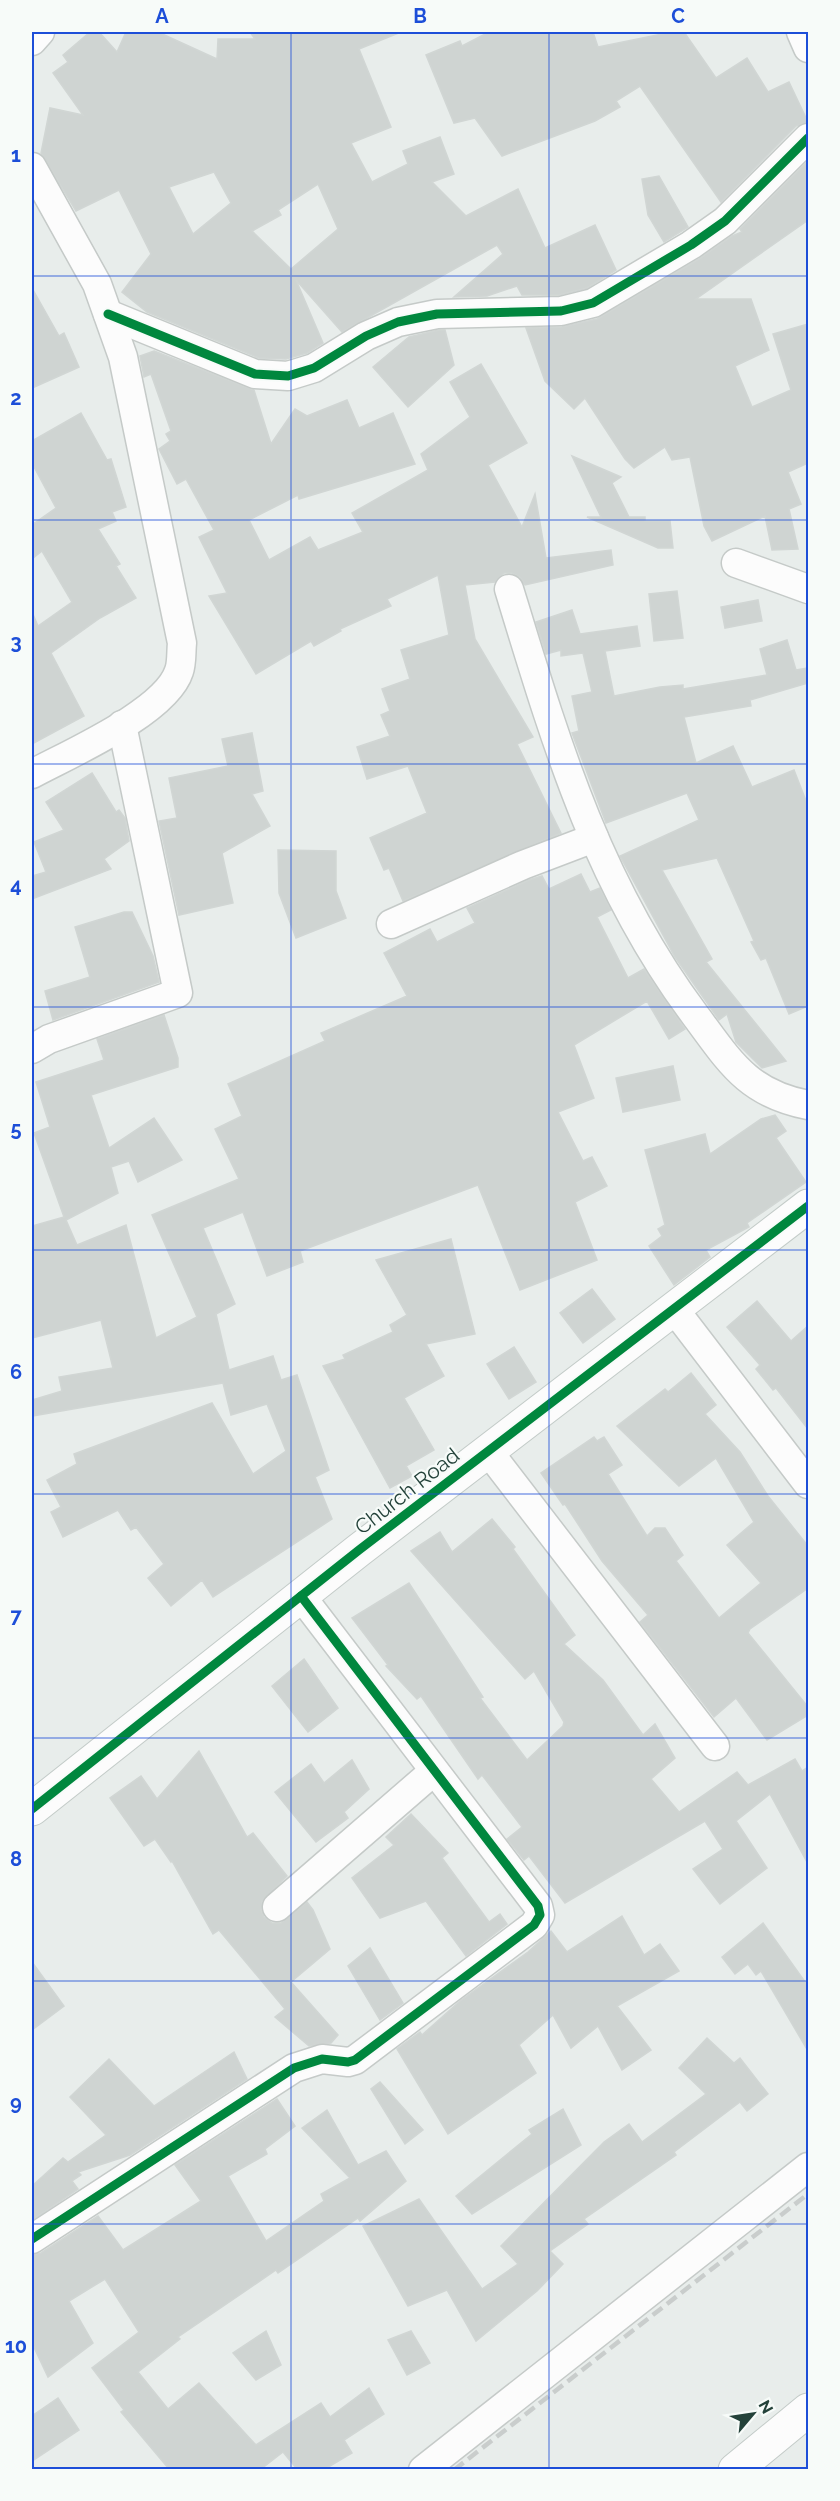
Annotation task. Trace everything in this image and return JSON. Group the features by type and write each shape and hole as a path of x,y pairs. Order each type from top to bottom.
{"street":[{"path":"32,40 40,32"},
{"path":"801,32 808,48"},
{"path":"108,314 255,374 288,376 314,368 366,336 398,322 437,314 561,311 593,303 691,245 725,221 808,138"},
{"path":"32,167 97,284 123,357 182,643 179,672 162,695 122,725 32,774"},
{"path":"736,563 808,589"},
{"path":"509,589 555,742 626,909 670,981 724,1053 748,1080 773,1096 808,1105"},
{"path":"32,1049 50,1038 178,993 122,725"},
{"path":"391,924 523,865 594,838"},
{"name":"Church Road","path":"32,1809 301,1596 808,1206"},
{"path":"674,1309 808,1484"},
{"path":"488,1451 715,1746"},
{"path":"32,2239 294,2068 322,2059 341,2062 355,2060 534,1925 540,1915 537,1906 301,1596"},
{"path":"277,1907 434,1771"},
{"path":"423,2469 808,2167"},
{"path":"735,2469 808,2410"}],"building":[{"path":"90,32 99,32 117,52 126,32 158,32 217,59 218,39 255,39 250,32 401,32 359,49 391,127 351,143 372,182 408,164 403,151 440,137 454,174 432,182 466,216 518,189 545,248 595,225 616,270 587,288 559,295 522,295 517,286 487,296 454,297 503,254 497,245 342,332 296,280 323,343 307,353 286,359 259,358 147,312 122,292 151,254 119,190 76,211 41,153 50,108 83,115 53,73 68,62 63,55","holes":["214,172 231,203 193,234 169,187","318,184 338,229 291,269 252,231 281,215 278,210"]},
{"path":"489,32 593,32 598,47 672,32 684,32 716,78 747,58 768,92 789,82 808,122 796,126 721,202 640,86 616,101 620,107 595,121 502,156 475,118 454,123 426,55 460,41 462,46"},
{"path":"808,161 808,220 696,299 751,299 769,350 735,366 752,407 791,390 773,334 808,324 808,429 806,429 808,463 788,472 801,504 789,509 798,549 772,550 765,516 712,541 704,526 690,457 672,460 665,447 634,468 625,459 585,398 574,409 545,381 526,328 562,327 597,319 699,259 732,236 742,232 740,229"},
{"path":"659,176 688,227 664,242 648,215 642,179"},
{"path":"32,288 59,336 64,333 79,367 32,388"},
{"path":"445,330 454,365 408,407 373,367 409,337"},
{"path":"154,351 254,390 271,444 295,409 307,416 347,400 359,428 393,413 415,464 299,499 298,495 249,520 269,560 310,537 318,550 363,532 352,513 428,470 421,454 470,417 450,382 481,364 527,443 488,465 522,527 535,494 546,558 611,550 613,565 525,585 520,577 512,573 504,573 495,582 465,585 475,639 533,737 517,744 561,833 403,901 389,868 384,870 370,838 427,813 408,766 367,779 357,747 390,736 381,715 390,711 382,689 410,679 401,650 449,635 438,575 387,599 391,606 340,629 341,631 314,646 311,641 256,674 209,596 227,593 199,537 214,530 186,479 177,484 159,449 170,441 166,434 171,431 151,374 144,377 140,356"},
{"path":"81,413 107,460 111,459 126,507 112,512 116,521 98,529 120,564 116,566 136,598 100,618 51,653 84,716 32,744 32,612 38,626 72,602 42,551 32,559 32,525 56,508 32,463 32,441"},
{"path":"572,456 621,477 612,483 629,517 645,517 645,521 670,521 673,548 658,548 587,517 601,517"},
{"path":"677,591 683,638 654,641 649,594"},
{"path":"758,600 762,621 725,628 721,607"},
{"path":"572,610 580,634 637,626 640,646 605,651 614,696 660,687 683,685 683,689 767,675 760,649 787,640 796,670 808,668 808,683 750,700 751,706 684,717 696,763 733,746 752,787 794,770 808,806 808,1006 789,1014 766,958 761,960 751,942 754,941 717,858 662,870 712,959 706,962 786,1061 762,1068 736,1042 727,1014 719,1020 675,957 620,856 699,820 687,793 606,823 572,733 579,731 572,696 592,692 583,653 561,656 561,650 546,654 536,622"},
{"path":"252,733 263,791 252,794 270,826 222,853 233,903 179,915 159,821 177,818 169,778 228,766 222,739"},
{"path":"92,773 116,812 119,810 125,818 129,841 104,859 111,869 32,899 32,876 46,872 34,842 64,830 46,802"},
{"path":"278,850 336,851 336,891 346,918 296,938 279,893"},
{"path":"581,874 590,892 600,888 611,910 597,917 628,978 644,969 685,1029 669,1039 647,1001 574,1045 594,1098 558,1112 583,1161 592,1157 607,1186 575,1202 597,1260 520,1290 478,1185 300,1251 303,1262 267,1276 243,1212 203,1228 235,1304 216,1314 229,1370 273,1356 281,1380 297,1375 329,1470 315,1477 332,1519 213,1597 202,1580 171,1606 148,1578 164,1564 136,1527 131,1530 118,1510 63,1537 51,1512 61,1507 47,1480 77,1464 74,1454 212,1403 253,1474 286,1451 267,1404 231,1415 223,1383 32,1416 32,1400 62,1391 59,1377 113,1368 101,1320 32,1338 32,1226 64,1217 34,1133 50,1127 36,1082 104,1060 97,1039 164,1015 178,1058 178,1067 91,1095 109,1148 154,1118 182,1160 138,1182 129,1161 111,1167 118,1193 66,1220 77,1245 126,1225 156,1338 197,1317 152,1215 239,1179 215,1129 242,1116 228,1084 325,1041 321,1033 407,996 384,953 430,929 437,942 475,923 467,908 529,880 542,876 549,889"},
{"path":"124,912 132,912 153,956 159,982 53,1020 45,991 90,977 75,927"},
{"path":"673,1066 680,1100 623,1112 616,1078"},
{"path":"775,1115 786,1131 776,1138 806,1182 747,1223 749,1227 706,1250 710,1257 674,1285 649,1246 662,1236 658,1229 665,1225 645,1150 705,1134 710,1154 761,1119"},
{"path":"451,1239 475,1334 426,1344 444,1376 404,1398 434,1450 406,1466 412,1476 390,1488 323,1366 345,1359 343,1355 393,1332 390,1325 407,1315 376,1260"},
{"path":"592,1289 615,1319 583,1343 560,1313"},
{"path":"757,1301 791,1341 808,1326 808,1429 776,1388 773,1390 756,1369 760,1365 727,1327"},
{"path":"514,1347 536,1382 509,1399 487,1364"},
{"path":"691,1373 716,1405 705,1414 740,1452 768,1496 808,1546 808,1588 750,1629 748,1633 808,1707 808,1715 767,1740 736,1698 714,1717 640,1622 648,1615 602,1561 565,1504 563,1505 541,1473 594,1437 597,1441 604,1437 622,1465 608,1474 647,1536 655,1528 665,1528 683,1555 676,1561 719,1618 761,1583 727,1545 754,1522 716,1458 679,1486 617,1426 665,1389 668,1392"},
{"path":"492,1519 515,1547 513,1549 575,1635 564,1644 603,1680 643,1735 655,1724 675,1758 651,1779 679,1812 737,1772 748,1785 795,1759 802,1771 808,1767 808,1864 770,1794 736,1821 767,1868 720,1904 693,1869 723,1849 705,1821 565,1903 529,1856 524,1860 507,1839 522,1827 482,1775 478,1779 421,1696 417,1699 386,1666 388,1665 352,1618 409,1583 483,1697 480,1698 527,1760 563,1726 564,1722 534,1671 525,1679 411,1551 440,1532 452,1552"},
{"path":"304,1659 338,1708 308,1732 272,1686"},
{"path":"199,1751 247,1837 253,1833 287,1876 262,1901 261,1910 264,1917 272,1923 281,1923 307,1902 313,1910 330,1949 291,1982 338,2035 331,2043 309,2046 275,2017 285,2009 219,1930 213,1934 172,1861 155,1839 144,1846 110,1798 141,1776 157,1799"},
{"path":"352,1760 369,1789 344,1812 348,1818 316,1842 275,1792 311,1764 324,1783"},
{"path":"411,1814 448,1853 442,1858 489,1922 500,1914 507,1924 466,1956 426,1901 380,1918 352,1878 394,1845 386,1837"},
{"path":"622,1916 644,1955 660,1944 679,1971 617,2006 651,2050 622,2070 598,2026 571,2048 553,2015 519,2045 536,2073 448,2134 397,2049 420,2032 422,2035 460,2001 528,1952 551,1931 567,1952"},
{"path":"763,1923 808,1986 808,2051 761,1971 756,1975 748,1964 735,1974 722,1957"},
{"path":"370,1948 403,2003 380,2020 348,1966"},
{"path":"32,1962 64,2006 32,2030"},
{"path":"707,2038 734,2063 740,2058 768,2094 747,2111 740,2102 674,2152 676,2155 584,2219 588,2224 550,2251 563,2264 537,2291 476,2341 447,2290 408,2306 363,2226 419,2199 482,2289 518,2264 501,2246 604,2142 629,2124 642,2142 706,2094 679,2068"},
{"path":"234,2052 247,2079 130,2155 78,2172 81,2175 72,2181 78,2189 32,2220 32,2186 63,2158 68,2162 106,2135 70,2097 109,2059 154,2106"},
{"path":"380,2082 423,2130 405,2144 371,2089"},
{"path":"277,2099 295,2126 265,2149 267,2154 228,2176 266,2241 324,2201 321,2194 350,2178 302,2128 327,2110 358,2165 386,2151 406,2181 360,2221 358,2218 278,2273 276,2270 178,2337 180,2339 138,2372 168,2409 199,2383 256,2445 321,2403 330,2417 369,2388 384,2414 344,2440 352,2453 325,2469 297,2469 283,2452 261,2469 169,2469 121,2412 124,2410 92,2368 139,2332 105,2279 69,2301 93,2343 48,2377 32,2343 32,2255 41,2253 98,2216 123,2250 201,2201 175,2165"},
{"path":"563,2109 581,2145 472,2214 456,2196 532,2134 529,2130"},
{"path":"266,2331 281,2365 256,2380 233,2353"},
{"path":"411,2331 430,2363 407,2375 388,2340"},
{"path":"58,2398 79,2430 32,2461 32,2416"}],"railway":[{"path":"454,2470 808,2194"}],"cycle path":[{"path":"108,314 255,374 288,376 314,368 366,336 398,322 437,314 561,311 593,303 691,245 725,221 808,138"},
{"path":"32,1809 359,1550 808,1206"},
{"path":"32,2239 294,2068 322,2059 348,2062 355,2060 534,1925 540,1915 538,1906 301,1596"}]}
